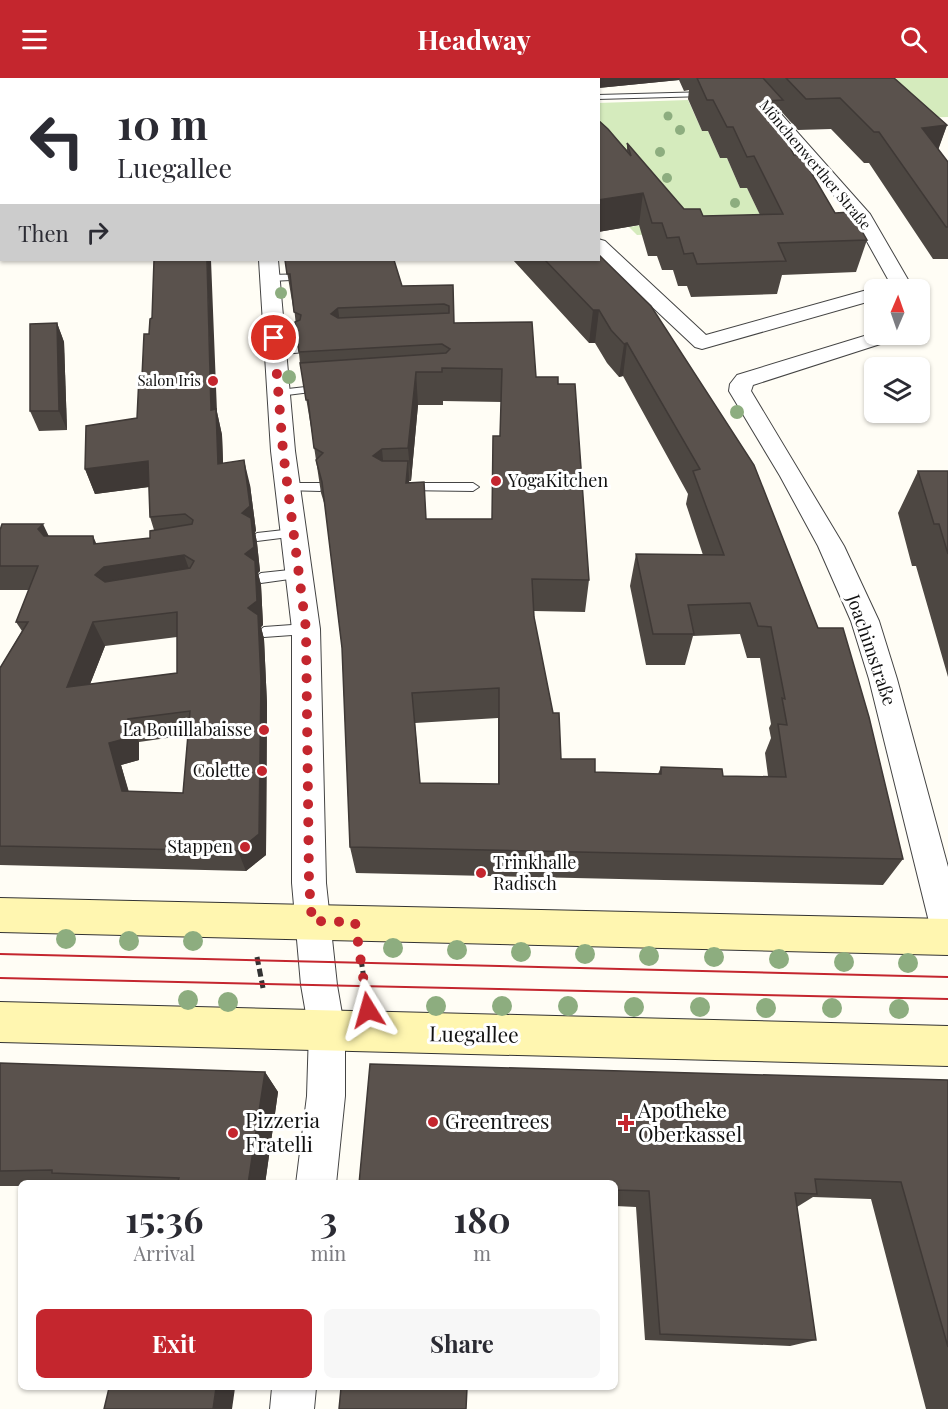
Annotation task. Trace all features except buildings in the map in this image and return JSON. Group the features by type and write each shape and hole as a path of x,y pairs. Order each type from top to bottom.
{"main road":[{"path":"0,915 948,937"},
{"name":"Luegallee","path":"0,1022 948,1046"}],"street":[{"name":"Mönchenwerther Straße","path":"750,92 863,218 894,279"},
{"path":"600,247 702,343 864,297"},
{"path":"269,269 288,487 306,629 309,883 327,1031 326,1096 316,1180"},
{"name":"Joachimstraße","path":"864,343 745,380 741,384 740,391 820,526 865,621 889,701 948,930"},
{"path":"292,1409 294,1390"}],"lane":[{"path":"600,98 712,97 689,101"},
{"path":"269,269 311,272"},
{"path":"275,352 300,350"},
{"path":"279,393 332,387"},
{"path":"288,487 320,488"},
{"path":"396,488 473,487"},
{"path":"257,537 293,532"},
{"path":"261,578 299,573"},
{"path":"264,632 306,629"}],"path":[{"path":"261,921 257,962 273,1030"},
{"path":"355,922 371,1032"}],"green space":[{"path":"871,78 948,78 948,117 911,118"},
{"path":"688,100 702,131 708,131 720,158 727,158 740,188 747,188 767,229 637,235 629,227 662,222 600,161 600,103"}],"tram line":[{"path":"0,954 948,977"},
{"path":"0,978 948,999"}],"place":[{"name":"Salon Iris","path":"213,381"},
{"name":"YogaKitchen","path":"496,481"},
{"name":"La Bouillabaisse","path":"264,730"},
{"name":"Colette","path":"262,771"},
{"name":"Stappen","path":"245,847"},
{"name":"Trinkhalle Radisch","path":"481,873"},
{"name":"Greentrees","path":"433,1122"},
{"name":"Apotheke Oberkassel","path":"626,1123"},
{"name":"Pizzeria Fratelli","path":"233,1133"}],"route":[{"path":"274,338 283,451 306,629 309,883 312,921 355,922 368,1010"}]}
